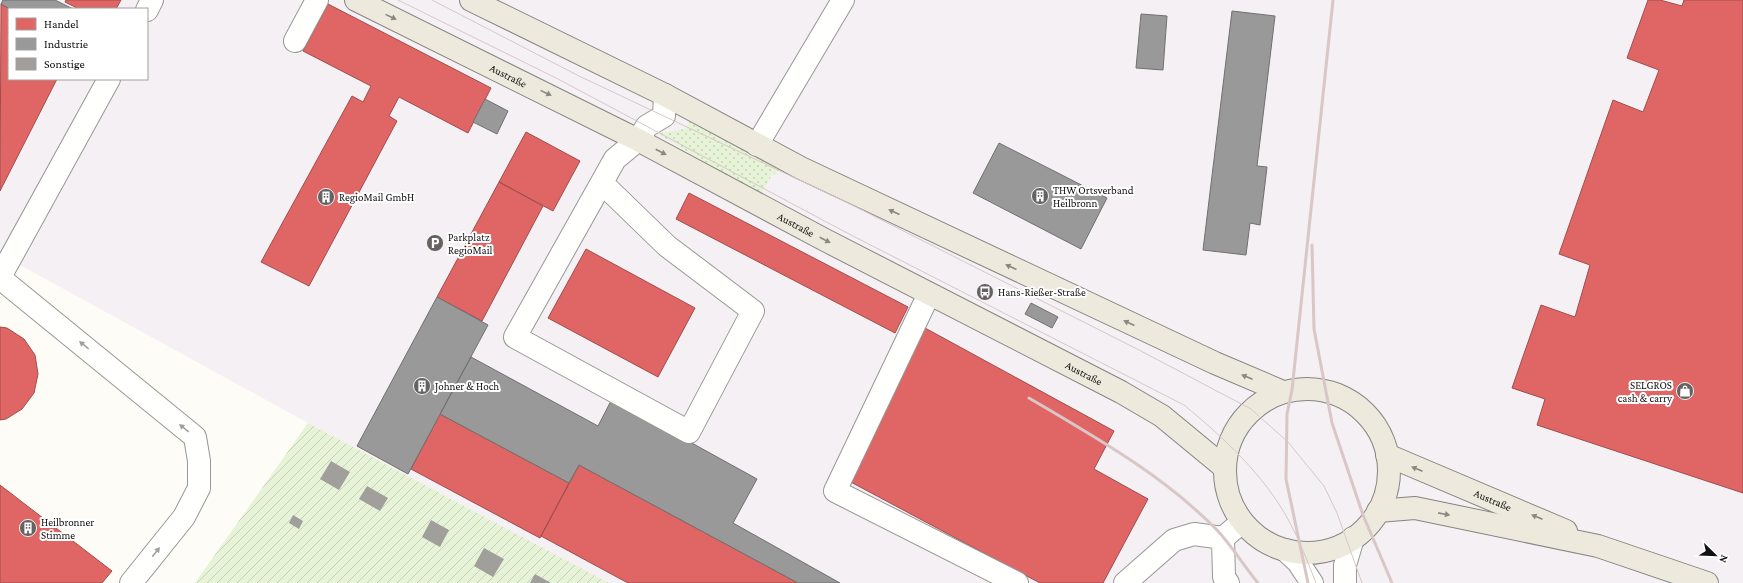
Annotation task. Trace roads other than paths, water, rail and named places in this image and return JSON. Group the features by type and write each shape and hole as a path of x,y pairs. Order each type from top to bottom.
{"main road":[{"name":"Austraße","path":"356,0 638,140 825,240 1121,392 1162,416 1225,468"},
{"path":"471,0 665,95 801,168 1215,363 1283,392"},
{"path":"1292,390 1326,391 1352,403 1365,413 1375,425 1387,455 1389,474 1386,493 1378,511 1368,526 1353,538 1326,551 1304,553 1285,550 1269,544 1256,536 1242,522 1232,506 1228,493 1225,468 1229,444 1236,429 1251,409 1265,400 1283,392 1292,390"},
{"name":"Austraße","path":"1387,455 1549,522 1598,546"},
{"name":"Austraße","path":"1378,511 1415,508 1598,546 1707,583"}],"street":[{"path":"295,41 316,0"},
{"path":"757,145 842,0"},
{"path":"108,80 0,278 195,437 199,461 199,488 184,517 132,583"},
{"path":"602,183 667,246 753,311 689,432 515,337 615,159 638,140 646,126 664,116 665,95"},
{"path":"929,294 835,491 1017,583"},
{"path":"1228,583 1224,577 1224,538 1242,522"},
{"path":"1125,583 1174,540 1194,534 1224,538"},
{"path":"1345,583 1345,565 1353,538"},
{"path":"1285,550 1298,562 1312,583"}],"tram line":[{"path":"398,0 558,79 849,234 1184,405 1228,444 1268,488 1289,521 1304,552 1316,583"},
{"path":"432,0 579,76 850,204 1139,350 1251,409 1288,442 1324,486 1337,513 1362,583"}],"railway":[{"path":"1308,583 1286,479 1287,414 1292,390 1333,0"},
{"path":"1312,245 1314,329 1332,423 1363,515 1392,583"},
{"path":"1029,398 1128,458 1174,492 1217,530 1258,583"}],"place":[{"name":"THW Ortsverband Heilbronn","path":"1040,196"},
{"name":"RegioMail GmbH","path":"326,197"},
{"name":"Parkplatz RegioMail","path":"435,243"},
{"name":"Hans-Rießer-Straße","path":"985,292"},
{"name":"Johner & Hoch","path":"422,386"},
{"name":"SELGROS cash & carry","path":"1685,391"},
{"name":"Heilbronner Stimme","path":"28,528"}]}
